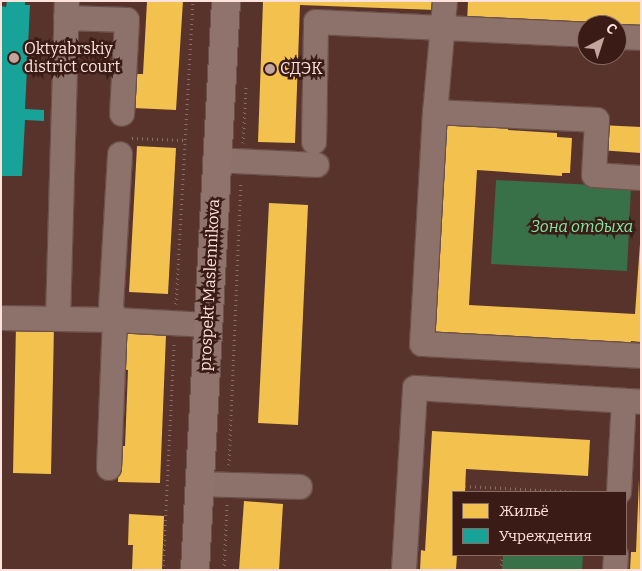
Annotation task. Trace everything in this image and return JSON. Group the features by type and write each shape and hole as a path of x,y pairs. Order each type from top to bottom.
{"main road":[{"name":"prospekt Maslennikova","path":"195,570 215,160 226,1"}],"lane":[{"path":"445,1 435,112 422,344 641,356"},
{"path":"58,319 66,10 127,20 122,114"},
{"path":"314,142 316,22 577,34"},
{"path":"627,37 641,38"},
{"path":"435,112 596,120 594,174 641,178"},
{"path":"109,468 115,320 111,307 125,146"},
{"path":"215,160 317,165"},
{"path":"1,318 115,320 208,326"},
{"path":"404,570 415,388 632,402 619,491"},
{"path":"200,484 300,486"},
{"path":"615,570 616,556"}],"path":[{"path":"163,570 184,140 193,1"},
{"path":"224,570 246,86"},
{"path":"125,146 184,140"},
{"path":"465,486 542,491"},
{"path":"501,570 502,556"}],"green space":[{"name":"Зона отдыха","path":"496,180 631,187 627,271 491,264"},
{"path":"503,556 583,556 582,570 502,570"}],"building: Жильё":[{"path":"147,1 183,1 176,110 133,108 137,74 143,74"},
{"path":"263,1 436,1 436,10 300,5 295,143 258,142"},
{"path":"468,1 641,2 641,32 627,31 627,15 577,15 577,24 467,23"},
{"path":"439,121 508,125 508,130 557,133 557,137 572,138 570,173 562,173 562,176 477,170 469,305 635,314 641,230 641,342 631,341 631,354 427,336"},
{"path":"600,125 641,127 641,153 599,150"},
{"path":"137,146 176,148 168,294 129,292"},
{"path":"269,203 308,205 298,425 258,423"},
{"path":"16,325 54,326 51,474 13,473"},
{"path":"122,333 166,335 160,483 118,482 119,446 125,446 128,370 121,369"},
{"path":"432,431 590,440 588,476 466,469 465,491 452,491 452,556 457,556 456,570 420,570 421,550 425,551"},
{"path":"639,479 641,570 630,570 631,552 636,552"},
{"path":"244,501 283,504 279,570 239,570"},
{"path":"129,514 164,516 162,570 132,570 133,545 128,545"}],"building: Учреждения":[{"name":"Oktyabrskiy district court","path":"7,1 25,1 25,5 30,5 25,109 44,110 44,121 25,120 22,176 1,176 1,6 6,7"}],"place":[{"name":"Oktyabrskiy district court","path":"14,58"},
{"name":"СДЭК","path":"270,69"}]}
